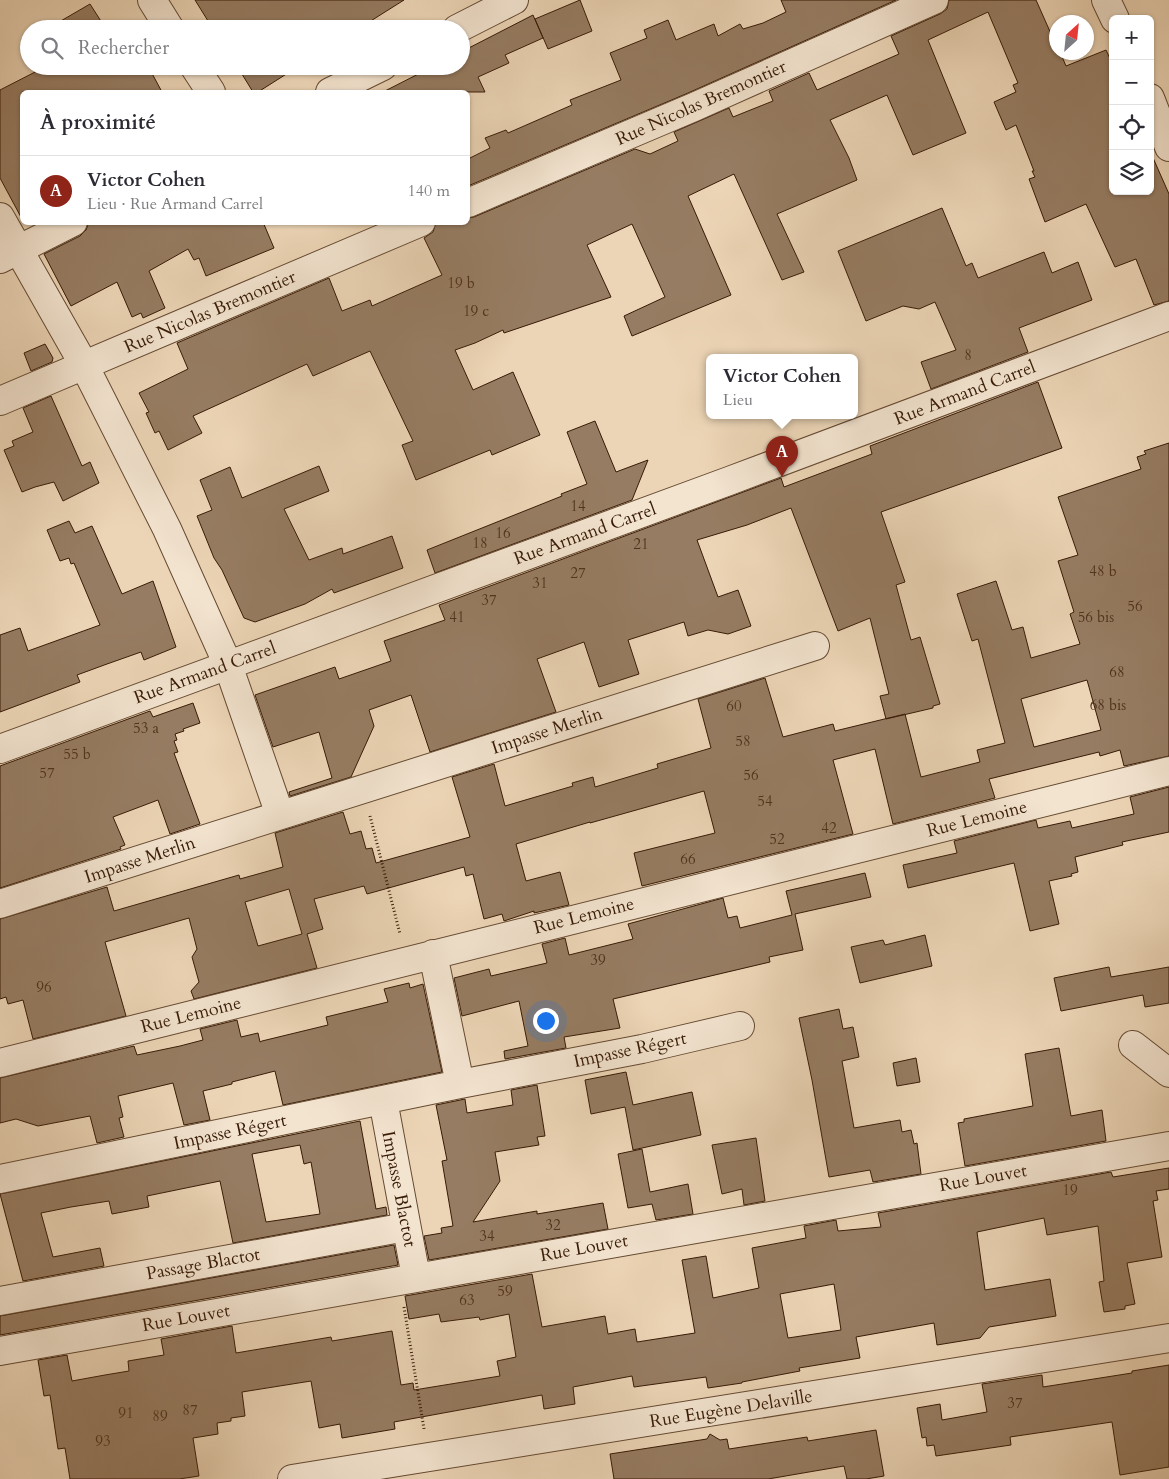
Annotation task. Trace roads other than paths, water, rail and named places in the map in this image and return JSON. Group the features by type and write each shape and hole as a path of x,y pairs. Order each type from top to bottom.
{"street":[{"path":"152,0 164,20"},
{"path":"470,22 514,0"},
{"name":"Rue Nicolas Bremontier","path":"470,202 694,107 934,0"},
{"path":"1106,0 1113,15"},
{"path":"200,75 210,90"},
{"path":"334,90 364,75"},
{"path":"1158,105 1169,147"},
{"path":"0,217 9,255 84,365 166,529 228,665 280,815"},
{"path":"9,255 67,225"},
{"name":"Rue Nicolas Bremontier","path":"0,401 414,225"},
{"name":"Rue Armand Carrel","path":"0,748 720,485 1169,316"},
{"name":"Impasse Merlin","path":"0,904 815,646"},
{"name":"Rue Lemoine","path":"0,1063 406,960 1169,771"},
{"path":"433,954 460,1084"},
{"name":"Impasse Régert","path":"0,1179 460,1084 642,1049 740,1026"},
{"path":"1132,1045 1169,1074"},
{"name":"Impasse Blactot","path":"383,1100 406,1227 408,1279"},
{"name":"Rue Louvet","path":"0,1351 1169,1146"},
{"name":"Passage Blactot","path":"0,1301 406,1227"},
{"name":"Rue Eugène Delaville","path":"292,1479 1169,1338"}],"place":[{"name":"Victor Cohen","path":"782,477"}]}
